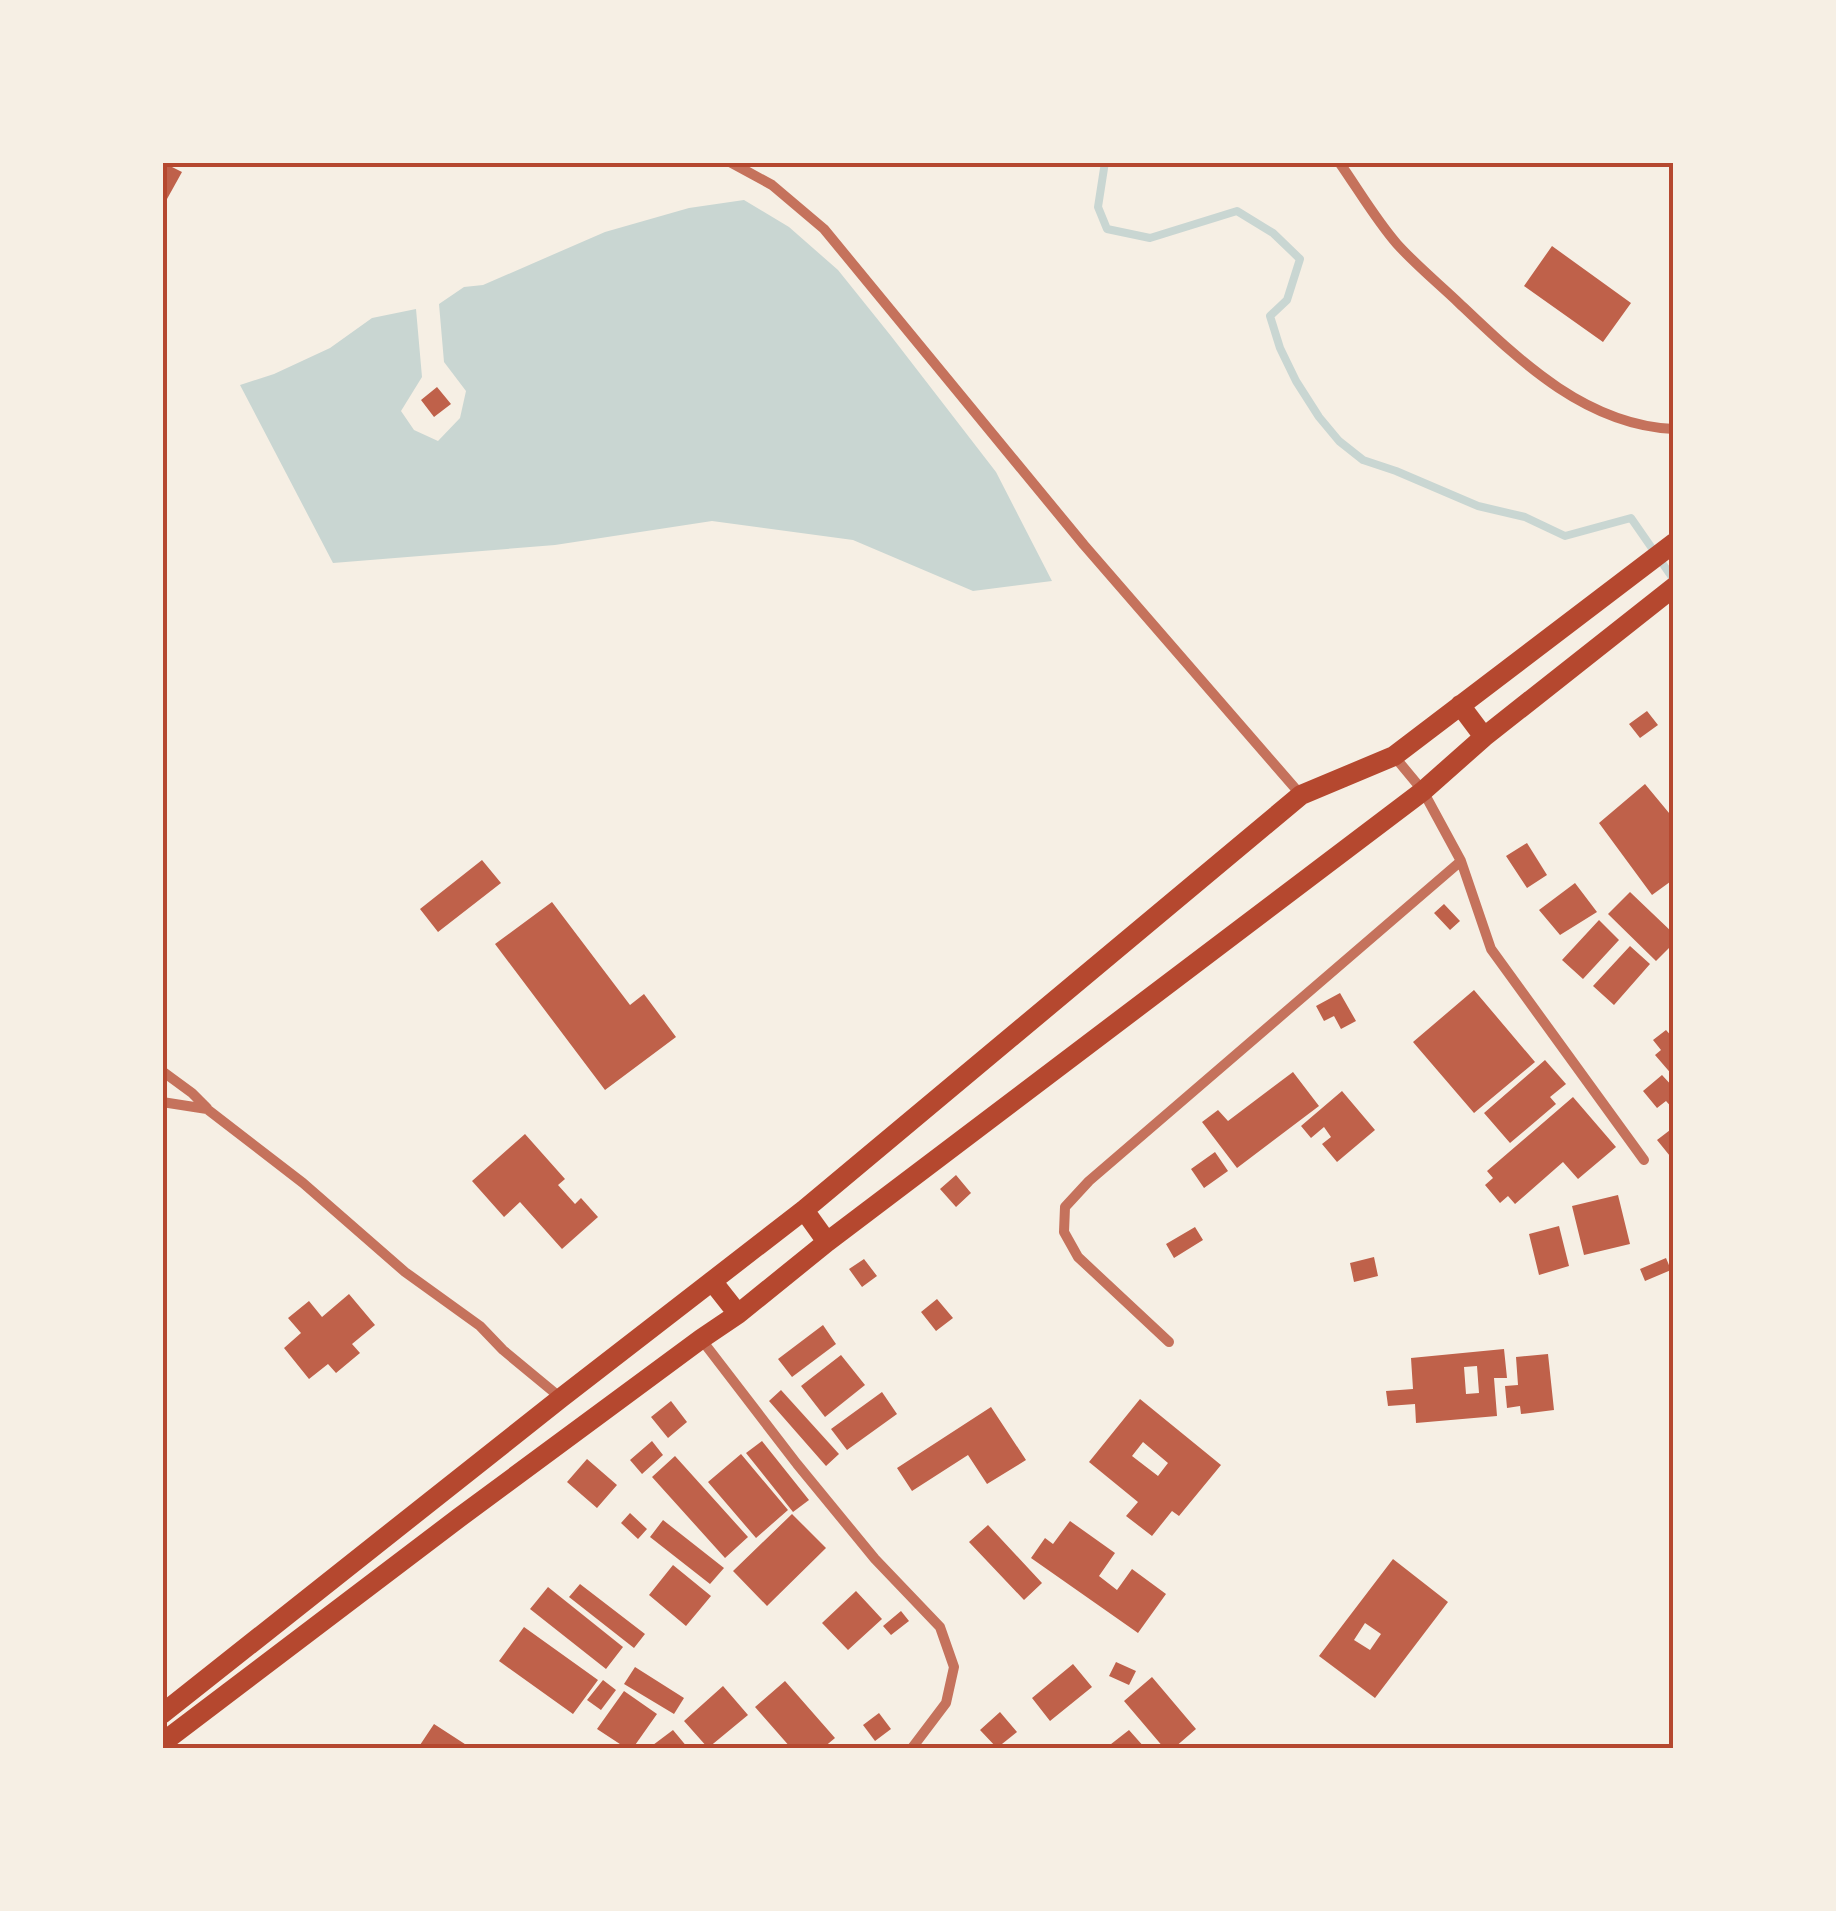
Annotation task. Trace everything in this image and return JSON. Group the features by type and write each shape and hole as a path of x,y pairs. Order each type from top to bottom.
{"main road":[{"path":"162,1714 804,1210 1301,795 1394,756 1672,544"},
{"path":"162,1743 460,1517 738,1314 827,1242 1423,791 1484,737 1667,592"},
{"path":"1460,705 1484,737"},
{"path":"804,1210 827,1242"},
{"path":"712,1280 738,1314"}],"street":[{"path":"730,162 772,185 824,229 1084,545 1301,795"},
{"path":"1340,162 1397,244 1498,340 1554,386 1612,417 1674,429"},
{"path":"1394,756 1423,791 1461,861 1491,949 1644,1160"},
{"path":"1169,1342 1078,1257 1064,1232 1066,1206 1089,1181 1461,861"},
{"path":"162,1072 303,1183 406,1272 480,1326 560,1398"},
{"path":"162,1102 208,1108"},
{"path":"701,1338 797,1464 875,1558 940,1627 954,1667 946,1703 912,1748"}],"shaded area":[{"path":"744,200 789,227 838,270 996,472 1052,581 973,591 853,540 712,521 555,545 333,563 240,385 330,348 372,318 416,309 422,377 401,411 414,430 438,441 460,418 466,391 444,362 439,304 464,287 483,285 605,232 689,208"}],"building":[{"path":"162,162 182,172 162,208"},
{"path":"1552,246 1631,303 1603,342 1524,286"},
{"path":"437,387 451,404 434,417 421,400"},
{"path":"1647,711 1658,725 1640,738 1629,724"},
{"path":"1645,784 1674,819 1674,879 1652,895 1599,823"},
{"path":"1527,843 1547,875 1527,888 1506,856"},
{"path":"482,860 501,883 438,932 420,909"},
{"path":"1575,883 1597,912 1560,935 1539,910"},
{"path":"1630,892 1674,934 1674,943 1656,961 1608,914"},
{"path":"552,902 630,1005 644,994 676,1037 605,1090 495,944"},
{"path":"1444,904 1460,921 1450,930 1434,913"},
{"path":"1599,920 1619,940 1583,979 1562,960"},
{"path":"1630,946 1650,964 1614,1005 1593,986"},
{"path":"1474,990 1535,1062 1474,1113 1413,1042"},
{"path":"1340,993 1356,1021 1341,1029 1334,1016 1324,1021 1316,1006"},
{"path":"1666,1030 1674,1039 1674,1077 1655,1055 1661,1050 1653,1040"},
{"path":"1545,1060 1566,1084 1550,1097 1556,1104 1510,1143 1484,1113"},
{"path":"1293,1072 1319,1106 1237,1168 1202,1122 1218,1110 1228,1121"},
{"path":"1662,1075 1674,1088 1674,1110 1666,1101 1657,1108 1643,1091"},
{"path":"1342,1091 1375,1130 1337,1162 1322,1144 1331,1137 1324,1127 1311,1138 1301,1126"},
{"path":"1573,1097 1616,1147 1578,1179 1563,1162 1515,1204 1508,1196 1500,1203 1485,1185 1493,1178 1487,1171"},
{"path":"1674,1127 1674,1161 1657,1140"},
{"path":"525,1134 565,1179 558,1185 575,1204 581,1198 598,1217 562,1249 520,1202 504,1217 472,1181"},
{"path":"1215,1152 1228,1171 1204,1188 1191,1169"},
{"path":"956,1175 971,1193 956,1207 940,1189"},
{"path":"1618,1195 1630,1244 1584,1255 1572,1206"},
{"path":"1559,1226 1569,1266 1539,1275 1529,1234"},
{"path":"1195,1227 1203,1240 1174,1258 1166,1244"},
{"path":"1374,1257 1378,1276 1354,1282 1350,1263"},
{"path":"1666,1258 1671,1270 1645,1281 1640,1269"},
{"path":"864,1259 877,1276 862,1287 849,1269"},
{"path":"349,1294 375,1325 352,1344 360,1353 336,1373 328,1364 309,1379 284,1348 301,1333 288,1318 309,1301 322,1317"},
{"path":"937,1299 953,1318 936,1331 921,1312"},
{"path":"823,1325 836,1344 792,1377 778,1359"},
{"path":"1504,1349 1507,1378 1494,1378 1497,1416 1416,1423 1415,1404 1388,1406 1386,1391 1413,1389 1411,1358","holes":["1477,1366 1479,1393 1466,1394 1464,1367"]},
{"path":"1548,1354 1554,1410 1521,1414 1520,1406 1507,1408 1505,1386 1518,1385 1516,1357"},
{"path":"841,1355 865,1385 825,1417 801,1386"},
{"path":"781,1390 839,1454 826,1466 769,1401"},
{"path":"882,1392 897,1414 847,1450 831,1429"},
{"path":"1140,1399 1221,1465 1179,1516 1172,1511 1152,1536 1126,1516 1138,1502 1089,1462","holes":["1143,1442 1168,1463 1158,1476 1132,1456"]},
{"path":"671,1401 687,1422 668,1438 651,1417"},
{"path":"991,1407 1026,1460 987,1484 968,1455 912,1491 897,1468"},
{"path":"652,1441 663,1455 642,1474 630,1460"},
{"path":"762,1441 809,1500 793,1512 746,1453"},
{"path":"741,1454 788,1510 756,1538 708,1482"},
{"path":"675,1456 748,1537 725,1558 652,1477"},
{"path":"587,1459 617,1485 597,1508 567,1482"},
{"path":"630,1513 647,1529 638,1539 621,1523"},
{"path":"792,1514 826,1548 767,1606 733,1571"},
{"path":"663,1520 724,1568 710,1584 650,1537"},
{"path":"1070,1521 1115,1553 1099,1576 1117,1590 1132,1569 1166,1594 1138,1633 1031,1558 1045,1538 1053,1544"},
{"path":"988,1525 1042,1583 1024,1600 969,1542"},
{"path":"1393,1559 1448,1602 1375,1698 1319,1656","holes":["1365,1623 1381,1634 1370,1650 1354,1640"]},
{"path":"673,1565 711,1596 686,1626 649,1595"},
{"path":"580,1584 645,1634 634,1648 569,1597"},
{"path":"548,1587 623,1647 606,1669 530,1609"},
{"path":"856,1591 882,1619 848,1650 822,1623"},
{"path":"901,1611 909,1621 891,1635 883,1626"},
{"path":"524,1627 598,1680 573,1714 499,1661"},
{"path":"1116,1662 1136,1671 1129,1685 1109,1676"},
{"path":"1073,1664 1092,1687 1050,1721 1032,1698"},
{"path":"635,1667 684,1698 674,1714 624,1684"},
{"path":"1152,1677 1196,1729 1174,1748 1164,1748 1124,1701"},
{"path":"603,1680 616,1690 601,1710 587,1700"},
{"path":"785,1681 835,1738 823,1748 791,1748 755,1707"},
{"path":"723,1686 748,1715 708,1748 684,1721"},
{"path":"624,1691 657,1714 633,1748 626,1748 597,1729"},
{"path":"1000,1712 1017,1732 997,1748 980,1730"},
{"path":"879,1713 891,1729 875,1741 863,1725"},
{"path":"434,1724 471,1748 418,1748"},
{"path":"673,1730 688,1748 649,1748"},
{"path":"1129,1730 1145,1748 1106,1748"}],"waterway":[{"path":"1105,162 1098,207 1107,229 1150,238 1237,211 1273,233 1300,259 1287,300 1270,316 1280,348 1319,417 1339,441 1363,460 1478,506 1525,517 1565,536 1631,518 1674,580"}]}
